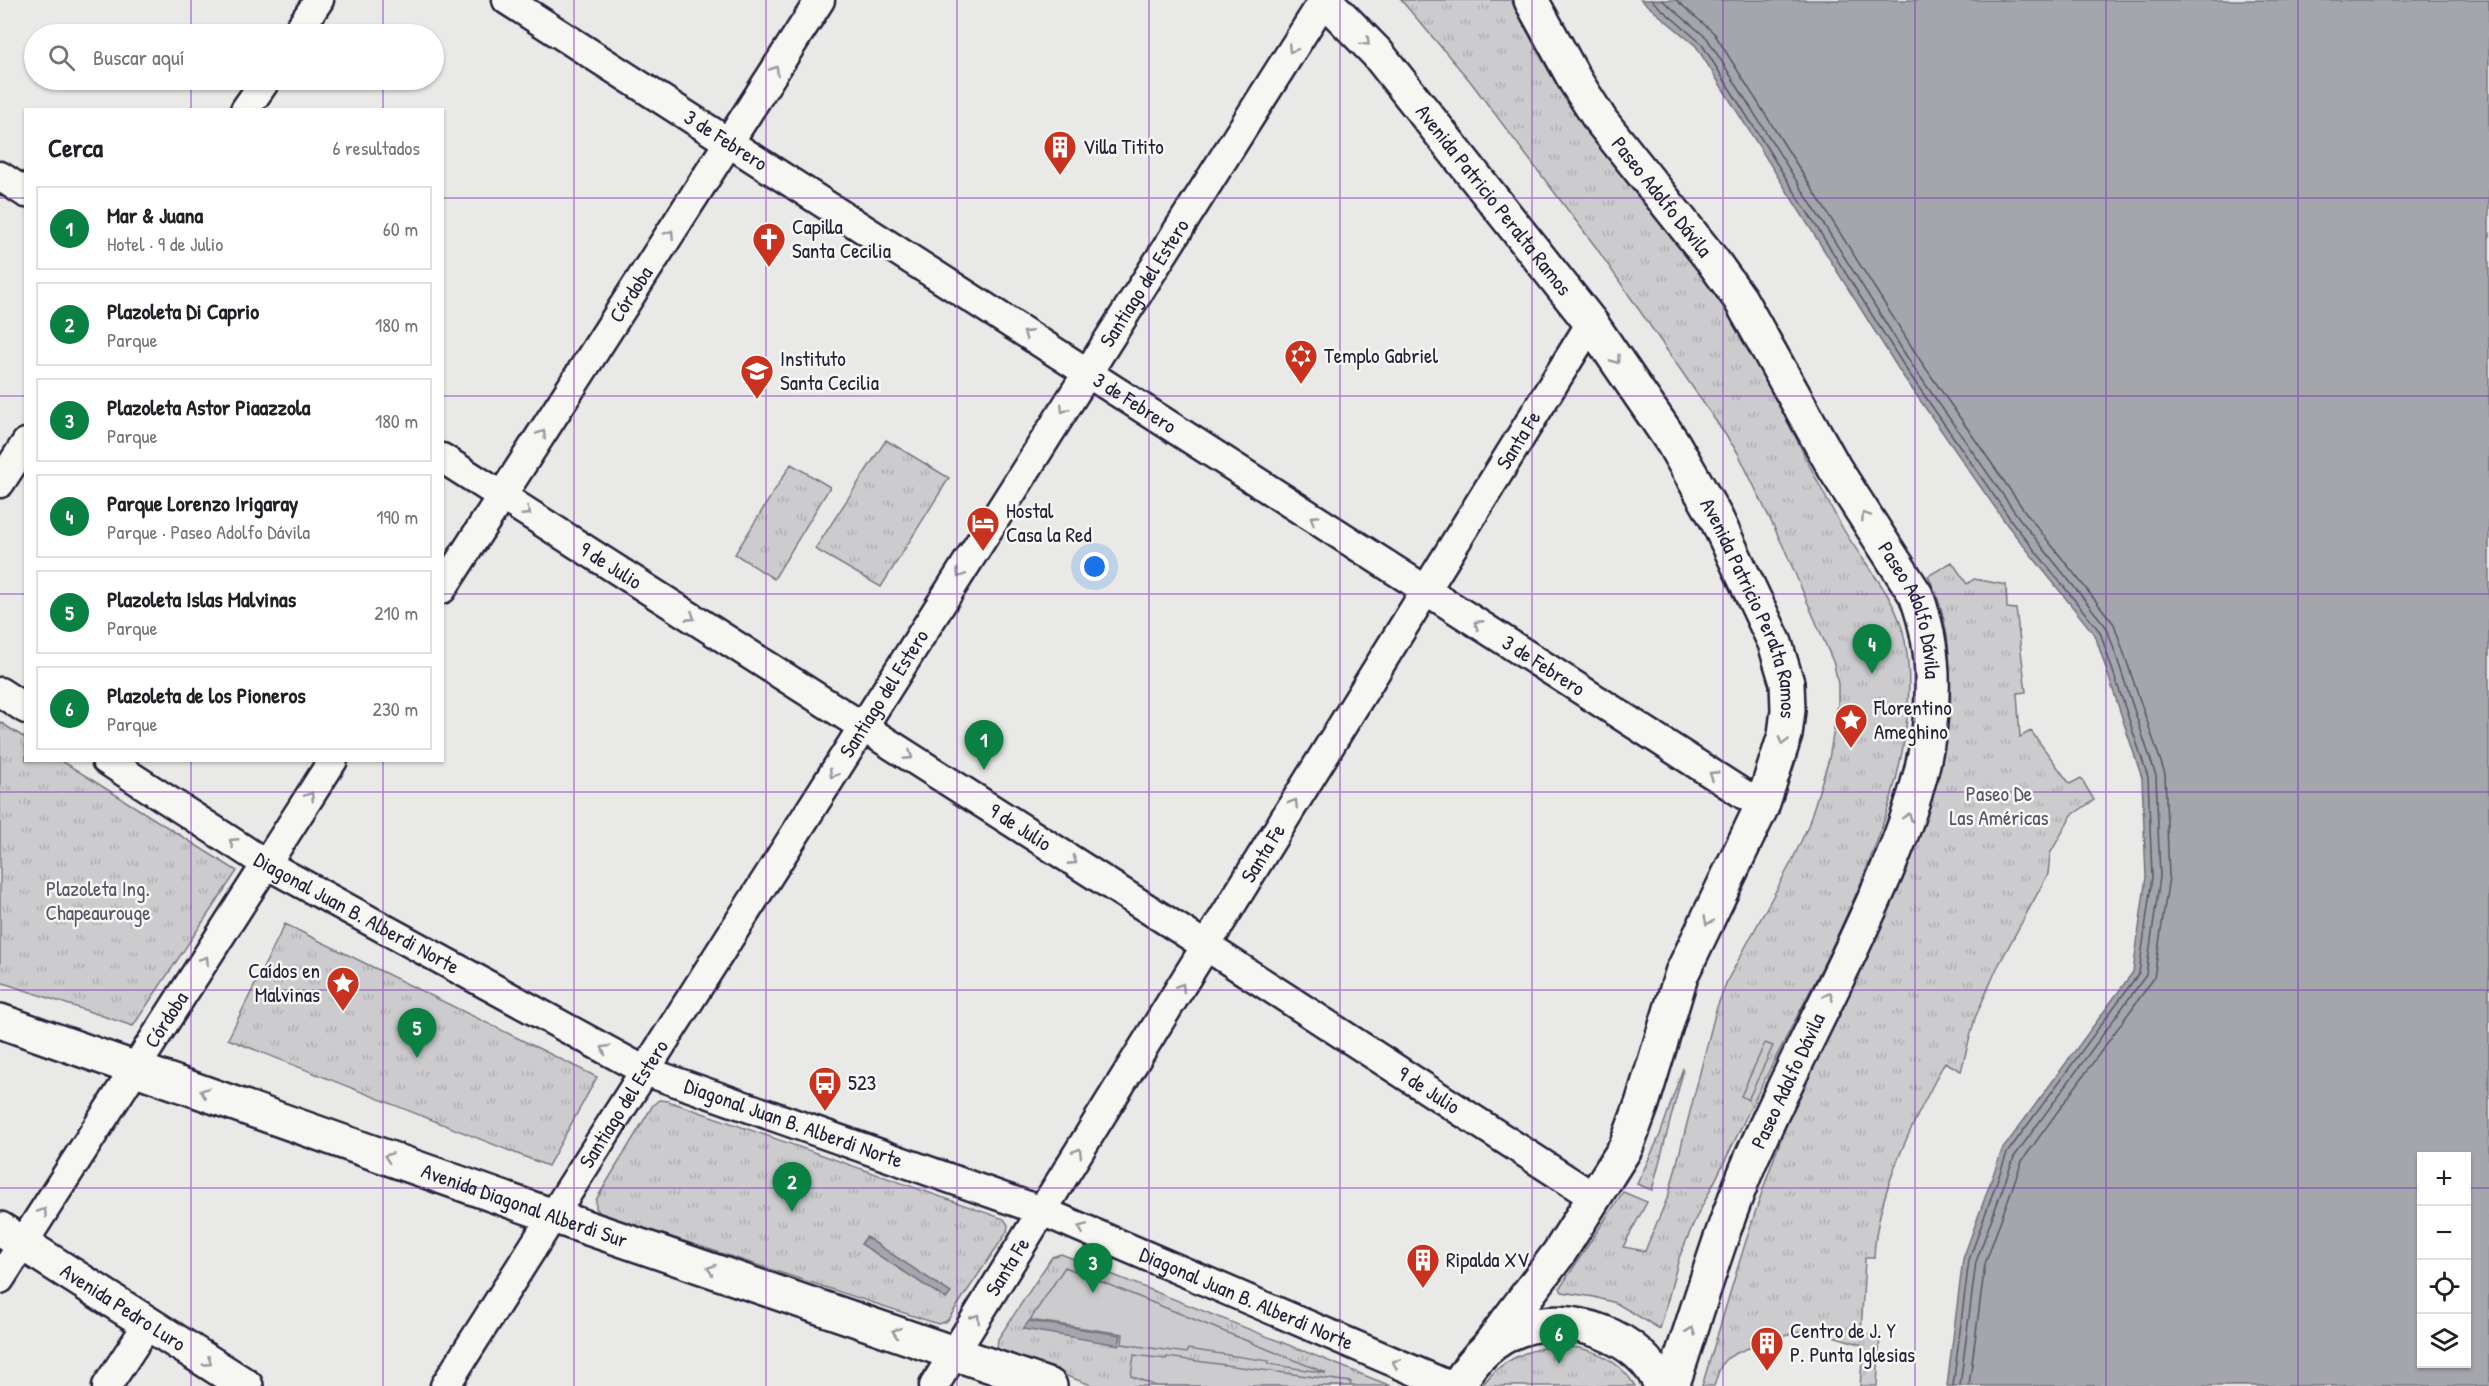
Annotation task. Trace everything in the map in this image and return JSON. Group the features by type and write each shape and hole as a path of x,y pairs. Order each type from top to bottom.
{"main road":[{"name":"Avenida Patricio Peralta Ramos","path":"1324,0 1377,53 1591,323 1694,477 1736,560 1782,663 1787,683 1788,710 1785,735 1762,806 1682,973 1642,1104 1626,1148 1559,1253 1488,1347 1475,1359 1458,1386"},
{"name":"Paseo Adolfo Dávila","path":"1531,0 1576,82 1601,121 1712,260 1740,299 1835,469 1916,594 1923,614 1933,674 1928,735 1918,785 1901,838 1879,891 1751,1161 1672,1386"},
{"name":"Avenida Diagonal Alberdi Sur","path":"0,1021 553,1216 1050,1386"},
{"name":"Avenida Pedro Luro","path":"11,1236 246,1386"},
{"path":"1488,1347 1521,1329 1543,1324 1588,1328 1607,1334 1636,1352 1650,1366 1661,1386"}],"street":[{"path":"303,24 319,0"},
{"name":"3 de Febrero","path":"507,0 1762,806"},
{"name":"Córdoba","path":"444,586 820,0"},
{"name":"Santiago del Estero","path":"446,1386 1324,0"},
{"path":"246,108 259,90"},
{"path":"0,176 24,192"},
{"name":"Santa Fe","path":"934,1386 1591,323"},
{"path":"0,483 24,446"},
{"name":"9 de Julio","path":"444,459 1206,946 1595,1198"},
{"path":"0,692 24,708"},
{"name":"Diagonal Juan B. Alberdi Norte","path":"109,762 266,864 645,1071 1042,1211 1450,1386"},
{"name":"Córdoba","path":"0,1280 11,1236 135,1068 332,762"},
{"path":"107,1386 148,1324"}],"green space":[{"path":"1401,0 1511,0 1543,62 1580,120 1690,258 1744,337 1842,527 1888,595 1905,641 1909,694 1903,749 1889,806 1869,863 1819,973 1695,1220 1679,1258 1660,1329 1616,1303 1562,1292 1560,1288 1623,1192 1647,1202 1623,1247 1645,1251 1669,1194 1716,1010 1727,981 1792,861 1808,826 1829,759 1838,704 1838,684 1834,664 1785,550 1738,453 1595,246 1470,81"},
{"path":"886,440 949,478 881,587 815,549"},
{"path":"791,464 830,487 774,579 735,554"},
{"name":"Paseo De Las Américas","path":"1952,562 1967,584 1974,579 2006,585 2007,608 2016,609 2026,692 2017,693 2020,737 2031,731 2070,784 2081,778 2094,800 2072,815 2050,854 2048,874 1997,968 1975,1018 1961,1071 1945,1062 1910,1131 1889,1182 1876,1233 1874,1258 1865,1258 1861,1334 1880,1335 1877,1386 1860,1386 1863,1350 1860,1344 1814,1331 1806,1331 1754,1346 1732,1356 1721,1365 1714,1386 1702,1386 1754,1215 1778,1147 1806,1080 1877,936 1918,835 1934,780 1945,725 1949,672 1944,621 1928,576"},
{"name":"Plazoleta Ing. Chapeaurouge","path":"0,722 24,737 24,762 64,762 237,871 133,1026 0,982"},
{"path":"285,924 597,1077 548,1166 228,1039"},
{"path":"1765,1043 1773,1046 1748,1100 1741,1096"},
{"path":"1683,1068 1652,1190 1637,1184 1660,1135"},
{"path":"659,1100 668,1101 1004,1219 1008,1225 1007,1232 947,1321 938,1324 601,1214 596,1208 596,1200 653,1105"},
{"path":"1061,1254 1391,1386 1094,1386 1003,1353 997,1348 998,1339 1052,1257"},
{"path":"1065,1267 1326,1373 1268,1364 1269,1361 1188,1349 1187,1353 1122,1344 1123,1334 1030,1320"},
{"path":"1556,1346 1579,1348 1601,1355 1620,1368 1635,1386 1482,1386 1505,1363 1514,1358 1524,1353"},
{"path":"1134,1355 1166,1359 1167,1357 1351,1382 1350,1386 1156,1386 1131,1376"}],"water":[{"path":"1641,0 2489,0 2489,1386 1947,1386 1963,1259 2002,1150 2133,972 2146,877 2142,778 2095,635 2008,526 1901,373 1696,46"},
{"path":"866,1237 951,1293 946,1299 861,1244"},
{"path":"1029,1321 1121,1335 1119,1345 1023,1329"}],"place":[{"name":"Villa Titito","path":"1060,176"},
{"name":"Capilla Santa Cecilia","path":"769,268"},
{"name":"Templo Gabriel","path":"1301,385"},
{"name":"Instituto Santa Cecilia","path":"757,400"},
{"name":"Hostal Casa la Red","path":"983,552"},
{"name":"Parque Lorenzo Irigaray","path":"1872,674"},
{"name":"Florentino Ameghino","path":"1851,749"},
{"name":"Mar & Juana","path":"984,770"},
{"name":"Caídos en Malvinas","path":"343,1012"},
{"name":"Plazoleta Islas Malvinas","path":"417,1058"},
{"name":"523","path":"825,1112"},
{"name":"Plazoleta Di Caprio","path":"792,1212"},
{"name":"Ripalda XV","path":"1423,1289"},
{"name":"Plazoleta Astor Piaazzola","path":"1093,1293"},
{"name":"Plazoleta de los Pioneros","path":"1559,1364"},
{"name":"Centro de J. Y P. Punta Iglesias","path":"1767,1372"}]}
